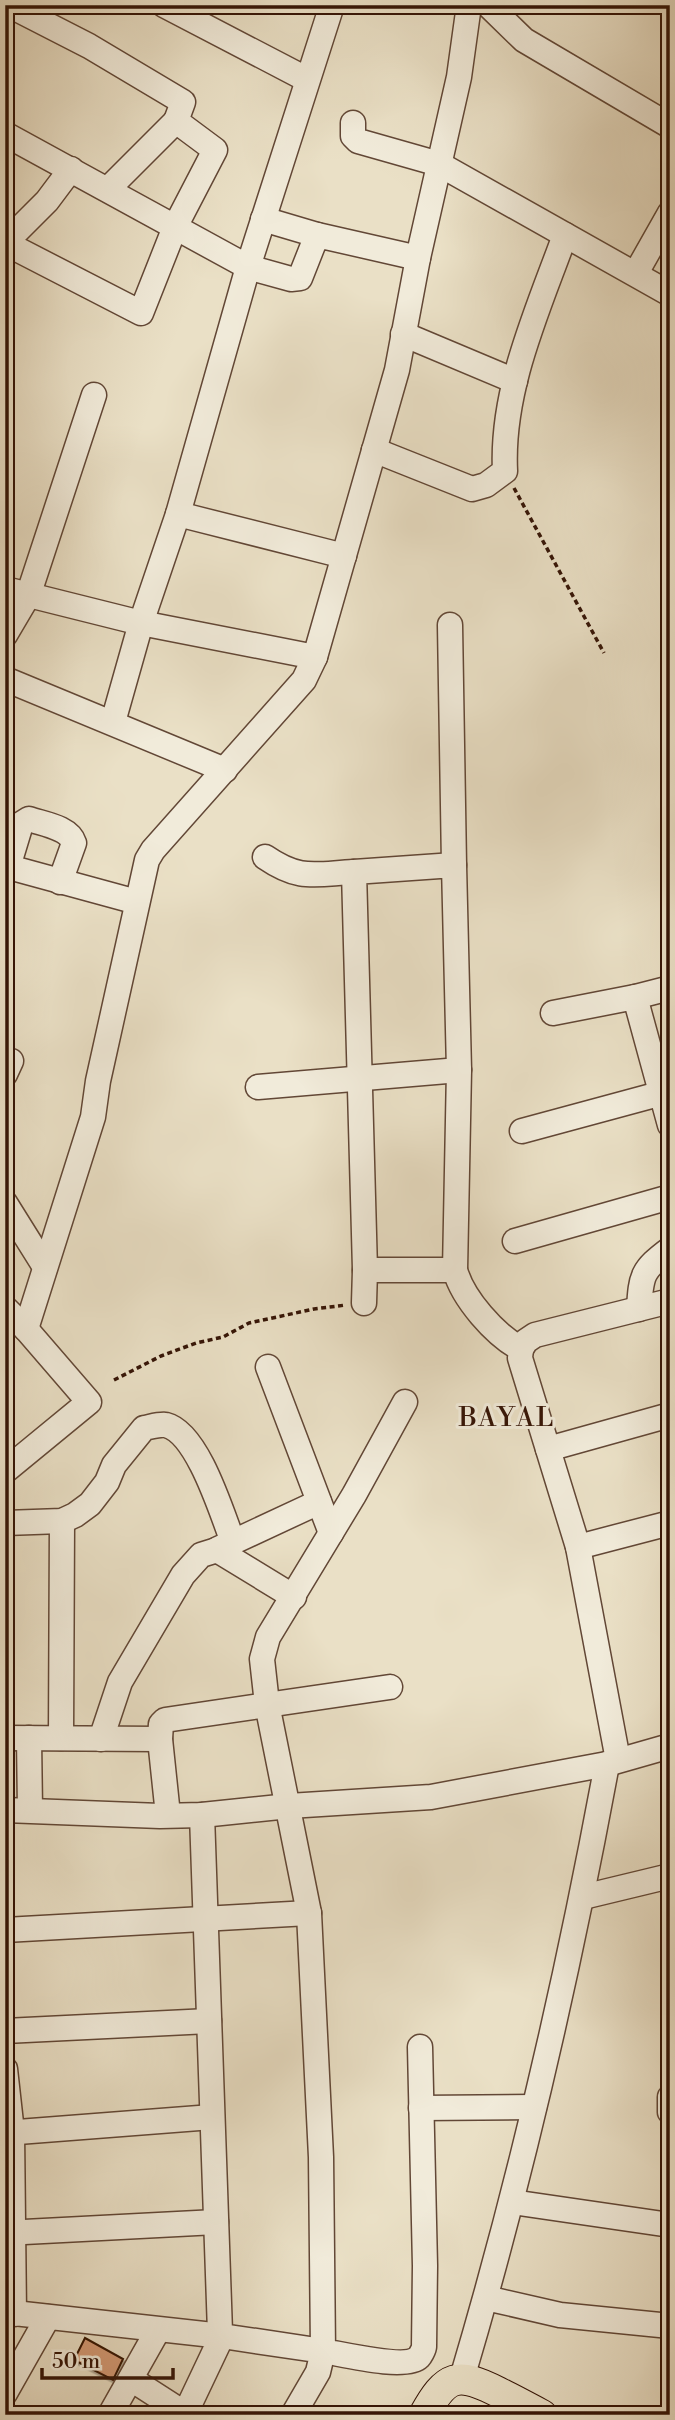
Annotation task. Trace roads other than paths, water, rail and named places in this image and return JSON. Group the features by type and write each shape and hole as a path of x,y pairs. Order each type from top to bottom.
{"main road":[{"path":"424,2415 441,2389 462,2378 477,2381 542,2415"}],"street":[{"path":"9,5 89,46 183,102 176,121 108,189"},
{"path":"164,5 306,79"},
{"path":"113,722 141,623 178,514 248,267 331,5"},
{"path":"26,1329 93,1117 98,1081 144,869 153,849 304,680 315,657 397,370 418,258 459,77 469,5"},
{"path":"488,5 524,40 670,126"},
{"path":"71,169 47,201 5,243 141,313 175,227 215,150 176,121"},
{"path":"353,123 353,136 358,141 439,164 670,294"},
{"path":"5,134 248,267 291,279 300,278 317,236"},
{"path":"636,273 670,213"},
{"path":"263,219 317,236 418,258"},
{"path":"374,450 472,489 486,485 505,471 504,443 515,381 565,235"},
{"path":"403,334 515,381"},
{"path":"5,635 17,592 94,395"},
{"path":"178,514 344,556"},
{"path":"17,592 141,623 315,657"},
{"path":"450,625 459,1070 455,1270 459,1284 469,1301 484,1318 521,1349"},
{"path":"5,678 225,770"},
{"path":"60,882 74,843 72,837 67,832 29,819 21,824 6,867 60,882 137,902"},
{"path":"265,857 299,875 454,865"},
{"path":"354,872 365,1303"},
{"path":"553,1013 670,988"},
{"path":"635,997 665,1092 670,1125"},
{"path":"258,1087 459,1070"},
{"path":"522,1131 665,1092"},
{"path":"515,1241 670,1197"},
{"path":"5,1203 45,1267"},
{"path":"639,1309 640,1282 649,1265 670,1249"},
{"path":"365,1270 455,1270"},
{"path":"462,2378 512,2202 612,1762 578,1547 520,1358 521,1349 526,1341 535,1335 670,1301"},
{"path":"5,1308 89,1402 5,1471"},
{"path":"268,1367 331,1533"},
{"path":"293,2415 317,2372 323,2351 321,2157 309,1913 267,1704 263,1649 405,1402"},
{"path":"548,1448 670,1415"},
{"path":"5,1523 62,1521 90,1504 107,1482 114,1465 144,1428 166,1425 183,1436 198,1457 225,1546 294,1597"},
{"path":"101,1739 120,1682 183,1574 201,1555 319,1502"},
{"path":"61,1738 62,1521"},
{"path":"578,1547 670,1523"},
{"path":"168,1815 160,1739 161,1724 165,1720 390,1687"},
{"path":"30,1810 17,1738 160,1739"},
{"path":"5,1810 202,1815 289,1806 431,1797 612,1762 670,1746"},
{"path":"131,2379 186,2414 222,2336 202,1815"},
{"path":"583,1897 670,1876"},
{"path":"5,1930 309,1913"},
{"path":"5,2031 209,2021"},
{"path":"5,2069 9,2132 10,2313 222,2336 410,2362 420,2357 424,2347 425,2266 419,2047"},
{"path":"670,2097 670,2112"},
{"path":"421,2108 534,2108"},
{"path":"9,2132 212,2117"},
{"path":"512,2202 670,2225"},
{"path":"9,2233 216,2222"},
{"path":"486,2298 560,2315 670,2326"},
{"path":"5,2393 48,2318"},
{"path":"110,2415 158,2330"}],"district":[{"name":"BAYAL","path":"507,1418"}]}
